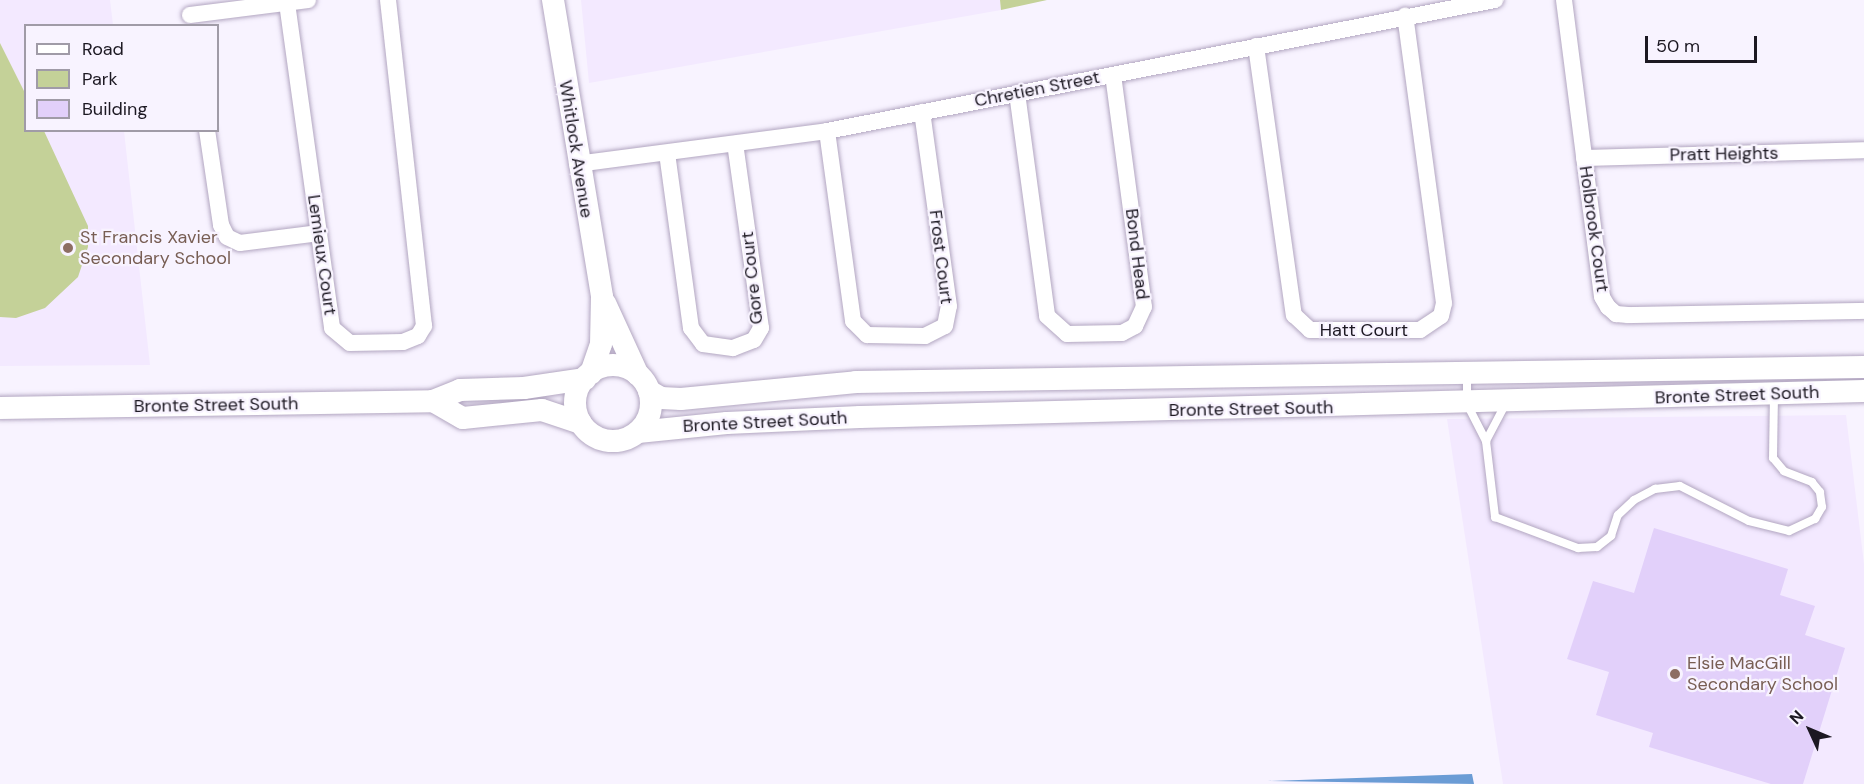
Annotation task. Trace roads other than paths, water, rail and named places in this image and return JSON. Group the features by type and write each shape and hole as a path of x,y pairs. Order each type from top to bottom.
{"main road":[{"name":"Whitlock Avenue","path":"553,0 577,164 602,297 601,344 588,376"},
{"name":"Whitlock Avenue","path":"602,297 644,383"},
{"path":"433,401 463,418 542,411 581,423 597,438 611,441 638,432 647,420 644,383 617,364 588,376 575,402 581,423"},
{"name":"Bronte Street South","path":"644,383 661,398 681,399 856,382 1864,367"},
{"name":"Bronte Street South","path":"0,408 433,401 460,390 524,388 588,376"},
{"name":"Bronte Street South","path":"638,432 727,423 860,417 1506,403 1864,390"}],"street":[{"path":"189,14 308,0"},
{"name":"Lemieux Court","path":"287,3 332,328 350,343 404,342 418,336 424,326 388,0"},
{"name":"Chretien Street","path":"577,164 827,131 1495,0"},
{"name":"Holbrook Court","path":"1564,0 1602,297 1616,314 1864,311"},
{"name":"Hatt Court","path":"1256,46 1294,315 1310,330 1420,330 1440,316 1444,303 1405,16"},
{"name":"Bond Head","path":"1017,93 1047,316 1067,334 1122,333 1135,327 1144,306 1113,75"},
{"name":"Frost Court","path":"827,131 853,321 867,335 925,336 937,333 945,326 949,306 922,112"},
{"path":"207,132 221,225 227,237 240,243 319,233"},
{"name":"Gore Court","path":"667,153 691,328 703,344 733,348 754,340 761,327 735,144"},
{"name":"Pratt Heights","path":"1584,158 1864,150"}],"lane":[{"path":"1467,373 1467,404 1486,441 1495,517 1578,548 1597,548 1611,536 1618,515 1634,500 1655,489 1680,486 1749,522 1789,531 1815,519 1822,507 1820,492 1812,482 1784,471 1773,458 1774,394"},
{"path":"1486,441 1506,403"}],"water":[{"path":"1472,774 1474,784 1268,781"}],"place":[{"name":"St Francis Xavier Secondary School","path":"68,248"},
{"name":"Elsie MacGill Secondary School","path":"1675,674"}]}
